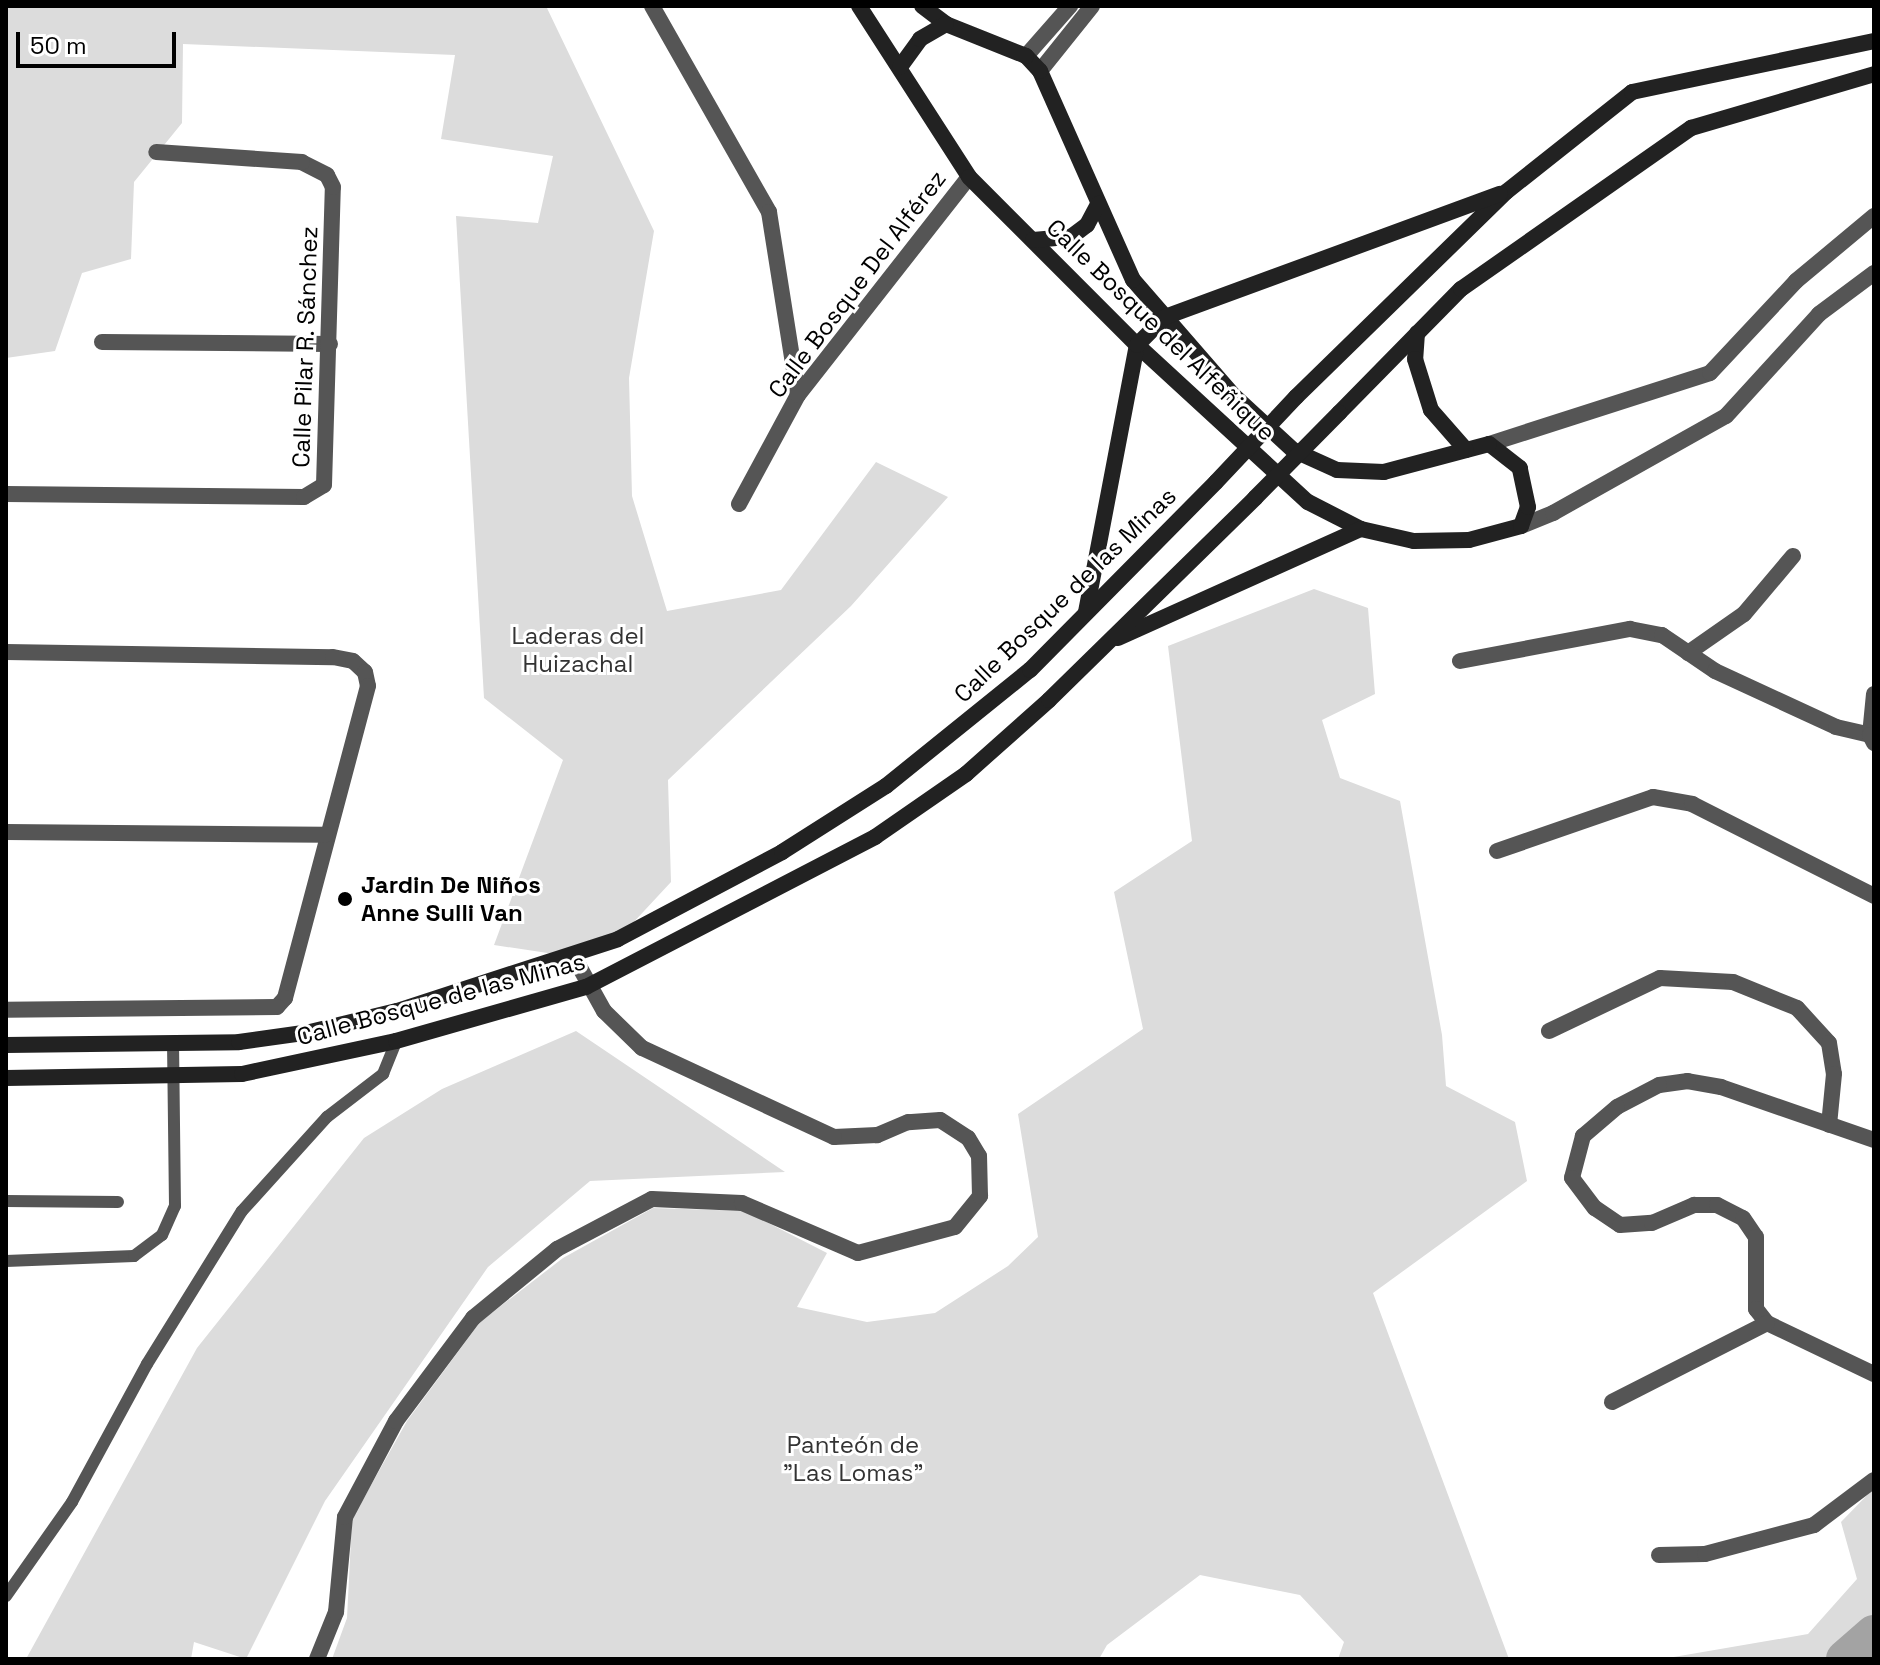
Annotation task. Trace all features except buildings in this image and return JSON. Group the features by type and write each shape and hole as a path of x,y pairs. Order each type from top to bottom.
{"main road":[{"name":"Calle Bosque del Alfeñique","path":"859,6 969,177 1137,345 1285,484 1334,518 1361,529 1438,542 1469,540 1521,526"},
{"name":"Calle Bosque del Alfeñique","path":"922,6 946,24 1026,56 1040,71 1077,144 1098,204 1133,280 1234,396 1293,450 1337,470 1384,472 1489,444"},
{"path":"900,67 920,39 946,24"},
{"name":"Calle Bosque de las Minas","path":"6,1045 173,1045 310,1032 574,957 782,852 886,786 1030,670 1296,397 1506,192 1632,92 1874,41"},
{"name":"Calle Bosque de las Minas","path":"6,1078 242,1074 396,1041 586,987 875,837 966,774 1106,644 1461,289 1691,128 1874,74"},
{"path":"1086,614 1137,345 1165,317 1506,192"},
{"path":"1033,240 1071,237 1087,225 1098,204"},
{"path":"1417,333 1415,359 1431,410 1466,450"},
{"path":"1489,444 1507,453 1524,478 1528,507 1521,526"},
{"path":"1106,644 1361,529"}],"street":[{"path":"652,6 769,212 798,395"},
{"path":"1026,56 1070,6"},
{"path":"1040,71 1092,6"},
{"name":"Calle Pilar R. Sánchez","path":"6,494 304,497 324,485 327,475 333,187 327,175 302,162 156,152"},
{"name":"Calle Bosque Del Alférez","path":"739,504 798,395 969,177"},
{"path":"1489,444 1710,373 1796,281 1874,216"},
{"path":"1521,526 1553,513 1726,416 1819,314 1874,273"},
{"path":"102,342 330,344"},
{"path":"1688,653 1744,614 1793,556"},
{"path":"1460,661 1630,629 1662,635 1715,671 1836,727 1872,739 1874,694"},
{"path":"6,652 333,657 353,661 365,672 368,686 325,835 285,998 270,1010 6,1010"},
{"path":"1497,851 1653,797 1692,804 1874,896"},
{"path":"6,832 325,835"},
{"path":"317,1659 336,1612 345,1517 396,1421 473,1318 557,1249 652,1199 742,1203 858,1253 955,1227 980,1196 979,1156 968,1138 940,1120 908,1122 877,1135 834,1137 642,1048 586,987 574,957"},
{"path":"1549,1031 1660,978 1733,982 1797,1008 1829,1043 1834,1074 1829,1125"},
{"path":"1874,1140 1688,1081 1659,1085 1617,1107 1583,1136 1572,1178 1579,1190 1620,1225 1652,1223 1694,1205 1717,1205 1743,1218 1756,1237 1756,1309 1767,1323 1874,1374"},
{"path":"1612,1402 1767,1323"},
{"path":"1659,1555 1705,1554 1814,1525 1874,1480"}],"lane":[{"path":"6,1596 72,1502 147,1364 242,1211 327,1117 383,1074 396,1041"},
{"path":"6,1261 134,1256 162,1235 175,1206 173,1045"},
{"path":"6,1201 118,1202"}],"green space":[{"name":"Laderas del Huizachal","path":"6,6 546,6 654,231 629,378 632,496 667,611 781,590 876,462 948,497 851,606 668,780 671,882 618,939 574,957 494,945 563,760 484,698 456,216 538,223 553,156 441,139 455,55 183,44 182,123 134,182 131,259 82,273 55,351 6,358"},
{"name":"Panteón de \"Las Lomas\"","path":"1314,589 1368,608 1375,694 1322,720 1340,778 1400,801 1442,1035 1446,1086 1515,1122 1527,1181 1373,1293 1509,1659 1338,1659 1344,1642 1300,1595 1200,1575 1107,1645 1099,1659 332,1659 347,1618 352,1519 407,1421 480,1322 563,1258 653,1208 745,1211 827,1253 797,1307 867,1322 935,1313 1008,1266 1038,1237 1018,1114 1143,1029 1114,892 1192,841 1168,646"},
{"path":"576,1031 785,1172 590,1181 488,1267 325,1501 246,1659 194,1642 191,1659 26,1659 197,1348 364,1138 442,1089"},
{"path":"1874,1488 1874,1659 1662,1659 1808,1634 1857,1579 1841,1522"}],"waterway":[{"path":"1845,1659 1874,1634"}],"place":[{"name":"Jardin De Niños Anne Sulli Van","path":"345,899"}]}
